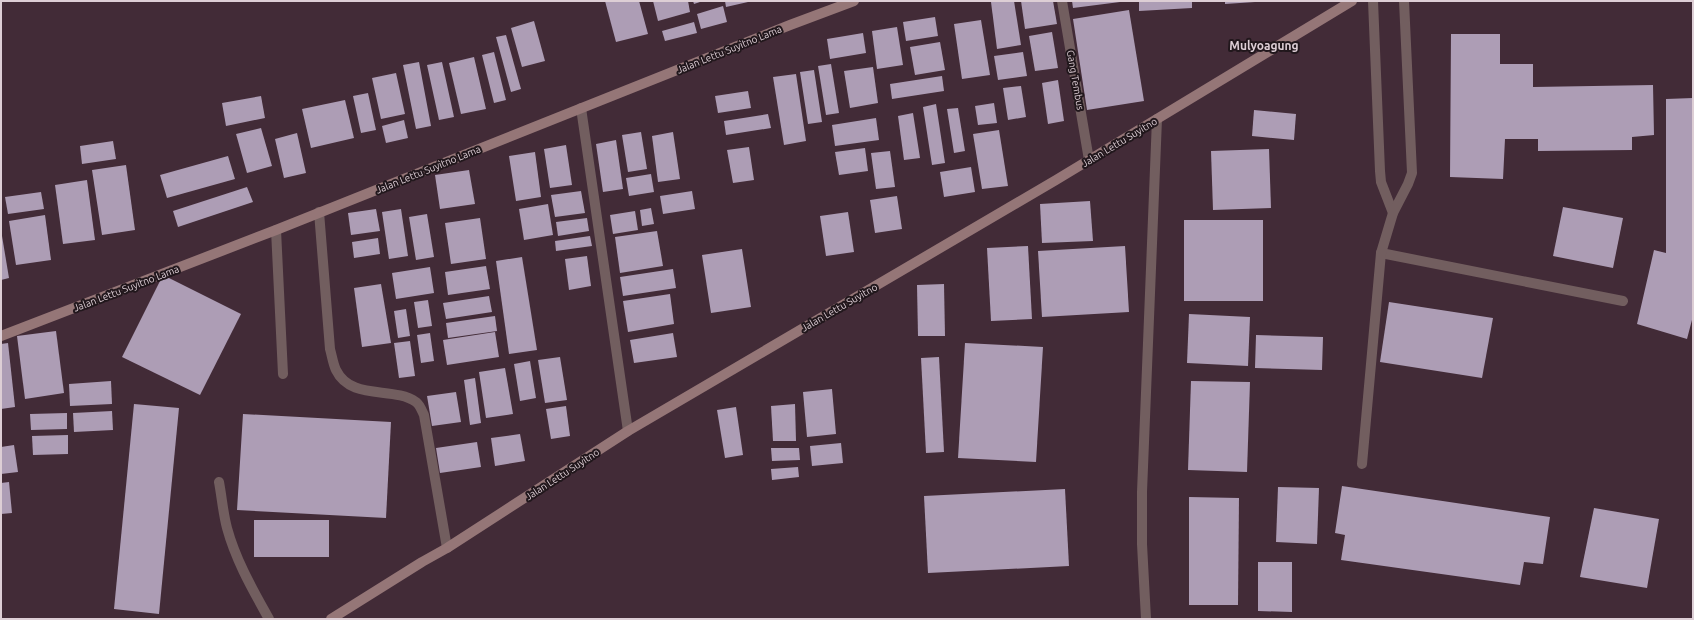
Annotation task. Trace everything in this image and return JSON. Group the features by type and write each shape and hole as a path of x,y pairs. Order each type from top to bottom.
{"main road":[{"name":"Jalan Lettu Suyitno Lama","path":"1,336 276,230 854,1"},
{"name":"Jalan Lettu Suyitno","path":"331,619 447,548 628,431 1089,160 1352,1"}],"street":[{"name":"Gang Tembus","path":"1062,1 1089,160"},
{"path":"1373,1 1381,182 1393,213"},
{"path":"1362,464 1381,253 1393,213 1412,173 1404,1"},
{"path":"582,108 628,431"},
{"path":"1146,619 1142,544 1142,492 1157,119"},
{"path":"319,212 330,349 336,371 348,384 371,392 401,396 417,403 424,415 447,548"},
{"path":"276,230 283,374"},
{"path":"1381,253 1623,301"},
{"path":"219,482 227,529 249,584 269,619"}],"building":[{"path":"605,1 639,1 648,34 616,42"},
{"path":"653,1 688,1 690,12 658,21"},
{"path":"693,1 703,1 694,4"},
{"path":"725,1 748,1 748,2 726,7"},
{"path":"1014,1 1021,45 997,49 991,2"},
{"path":"1021,1 1053,1 1057,24 1025,29"},
{"path":"1072,1 1119,1 1120,2 1073,8"},
{"path":"1139,1 1192,1 1192,8 1139,11"},
{"path":"1225,1 1255,1 1255,2 1225,4"},
{"path":"723,6 727,22 701,29 697,14"},
{"path":"1129,10 1144,101 1087,110 1073,19"},
{"path":"935,17 938,36 906,41 903,22"},
{"path":"981,20 990,75 962,79 954,24"},
{"path":"534,21 545,61 522,67 511,28"},
{"path":"694,22 697,33 665,41 662,31"},
{"path":"897,27 903,65 877,69 872,31"},
{"path":"1052,32 1058,68 1035,71 1029,36"},
{"path":"863,33 866,53 830,59 827,39"},
{"path":"1451,34 1500,34 1500,64 1533,64 1533,87 1653,85 1654,135 1632,137 1632,150 1538,151 1538,139 1505,139 1503,179 1450,177"},
{"path":"506,35 521,89 511,92 496,37"},
{"path":"940,42 945,70 915,75 910,47"},
{"path":"494,52 506,100 494,103 482,55"},
{"path":"1023,52 1027,76 998,80 994,56"},
{"path":"474,57 486,109 461,114 449,63"},
{"path":"419,62 431,126 416,129 403,65"},
{"path":"442,62 454,117 439,120 427,65"},
{"path":"831,64 839,113 826,115 818,66"},
{"path":"873,67 878,103 850,108 844,71"},
{"path":"814,70 822,122 808,124 800,72"},
{"path":"396,73 405,114 381,119 372,78"},
{"path":"796,74 806,141 784,145 773,77"},
{"path":"942,76 944,91 892,99 890,84"},
{"path":"1058,80 1064,121 1048,124 1042,83"},
{"path":"1021,86 1026,117 1008,120 1003,88"},
{"path":"748,91 751,108 718,113 715,96"},
{"path":"368,93 376,130 361,133 353,96"},
{"path":"261,96 265,118 226,126 222,103"},
{"path":"1693,98 1693,316 1687,339 1637,324 1654,250 1666,253 1666,99"},
{"path":"345,100 354,138 311,148 302,109"},
{"path":"994,103 997,123 978,125 975,106"},
{"path":"936,104 945,163 932,165 923,107"},
{"path":"958,108 965,151 954,153 947,109"},
{"path":"1254,110 1296,114 1294,140 1252,136"},
{"path":"913,113 920,158 904,160 898,116"},
{"path":"768,114 771,128 726,135 724,121"},
{"path":"876,118 879,140 835,146 832,125"},
{"path":"404,120 408,138 386,143 382,126"},
{"path":"261,128 272,166 247,173 236,134"},
{"path":"999,130 1008,186 982,189 973,134"},
{"path":"641,132 647,169 628,172 622,135"},
{"path":"673,132 680,179 658,182 652,136"},
{"path":"297,133 306,173 284,178 275,139"},
{"path":"616,140 623,189 603,192 596,144"},
{"path":"113,141 116,159 82,164 80,146"},
{"path":"566,145 572,185 550,188 544,149"},
{"path":"749,147 754,180 733,183 727,150"},
{"path":"865,148 868,171 839,175 835,152"},
{"path":"1269,149 1271,208 1213,210 1211,151"},
{"path":"890,151 895,187 876,189 871,153"},
{"path":"535,152 541,197 516,201 509,156"},
{"path":"228,156 235,179 167,198 160,175"},
{"path":"126,165 135,230 102,235 92,170"},
{"path":"971,167 975,192 944,197 940,172"},
{"path":"469,170 475,204 440,209 435,175"},
{"path":"651,174 654,192 629,196 626,178"},
{"path":"87,180 95,240 63,244 55,185"},
{"path":"247,187 253,202 178,227 173,211"},
{"path":"581,191 585,213 555,217 551,195"},
{"path":"692,191 695,209 663,214 660,196"},
{"path":"41,192 44,209 8,214 5,197"},
{"path":"897,196 902,229 875,233 870,200"},
{"path":"1090,201 1093,241 1042,243 1040,204"},
{"path":"548,204 553,235 524,240 519,209"},
{"path":"1563,207 1623,218 1613,268 1553,256"},
{"path":"651,208 654,224 642,226 640,210"},
{"path":"376,209 380,231 351,235 348,213"},
{"path":"401,209 408,256 389,259 382,212"},
{"path":"635,211 638,230 613,234 610,215"},
{"path":"848,212 854,252 826,256 820,216"},
{"path":"427,214 434,257 416,260 409,217"},
{"path":"45,215 51,260 16,265 9,221"},
{"path":"480,218 486,259 451,264 445,223"},
{"path":"587,218 589,231 558,236 556,222"},
{"path":"1184,220 1263,220 1263,301 1184,301"},
{"path":"1,230 9,278 1,280"},
{"path":"657,231 663,266 620,273 615,237"},
{"path":"590,236 592,246 556,251 555,241"},
{"path":"378,238 380,254 354,258 352,242"},
{"path":"1028,246 1032,319 991,321 987,248"},
{"path":"1125,246 1129,312 1042,317 1038,251"},
{"path":"742,249 751,307 711,313 702,255"},
{"path":"587,256 591,286 569,290 565,259"},
{"path":"522,257 537,350 509,354 496,261"},
{"path":"486,266 490,289 448,295 445,272"},
{"path":"430,267 434,293 396,299 392,273"},
{"path":"673,269 676,288 623,296 620,277"},
{"path":"163,275 241,314 200,395 122,357"},
{"path":"381,284 391,343 362,347 354,288"},
{"path":"944,284 945,336 918,336 917,285"},
{"path":"670,294 674,324 628,332 623,301"},
{"path":"489,296 492,312 446,319 443,303"},
{"path":"428,300 432,326 418,328 414,302"},
{"path":"1389,302 1493,318 1482,378 1380,362"},
{"path":"406,309 410,336 398,338 394,311"},
{"path":"1189,314 1250,317 1248,366 1187,363"},
{"path":"495,316 497,331 448,338 446,323"},
{"path":"56,331 64,393 25,399 17,336"},
{"path":"495,332 499,357 447,365 443,340"},
{"path":"430,333 434,361 421,363 417,335"},
{"path":"673,333 677,357 634,363 630,340"},
{"path":"1256,335 1323,337 1322,370 1255,368"},
{"path":"410,341 415,376 399,378 394,343"},
{"path":"8,343 15,407 1,409 1,344"},
{"path":"965,343 1043,347 1036,462 958,458"},
{"path":"560,357 567,400 545,403 538,360"},
{"path":"939,357 944,452 926,453 921,358"},
{"path":"530,361 536,398 520,401 514,364"},
{"path":"505,368 513,414 486,418 479,372"},
{"path":"475,378 481,423 470,425 464,380"},
{"path":"111,381 112,404 70,406 69,384"},
{"path":"1191,381 1250,382 1247,472 1188,470"},
{"path":"832,389 836,434 807,437 803,392"},
{"path":"456,392 461,422 432,426 427,396"},
{"path":"134,404 179,408 159,614 114,609"},
{"path":"795,404 796,441 773,441 771,406"},
{"path":"566,406 570,436 551,439 546,409"},
{"path":"736,407 743,455 725,458 717,410"},
{"path":"112,411 113,430 74,432 73,413"},
{"path":"67,413 67,429 31,430 30,414"},
{"path":"243,414 391,422 386,518 237,510"},
{"path":"520,434 525,461 495,466 491,438"},
{"path":"68,435 68,454 33,455 32,436"},
{"path":"477,442 481,467 440,473 436,448"},
{"path":"841,443 843,463 812,466 810,446"},
{"path":"14,445 18,472 1,474 1,447"},
{"path":"771,448 799,448 800,460 772,461"},
{"path":"798,467 799,477 772,480 771,469"},
{"path":"9,482 12,513 1,514 1,483"},
{"path":"1342,486 1550,517 1543,564 1524,562 1520,585 1341,560 1345,535 1335,533"},
{"path":"1278,487 1319,488 1317,544 1276,542"},
{"path":"1065,489 1069,566 928,573 924,496"},
{"path":"1189,497 1239,498 1238,605 1189,605"},
{"path":"1594,508 1659,519 1647,588 1580,577"},
{"path":"254,520 329,520 329,557 254,557"},
{"path":"1258,562 1292,562 1292,612 1258,611"}],"district":[{"name":"Mulyoagung","path":"1264,46"}]}
